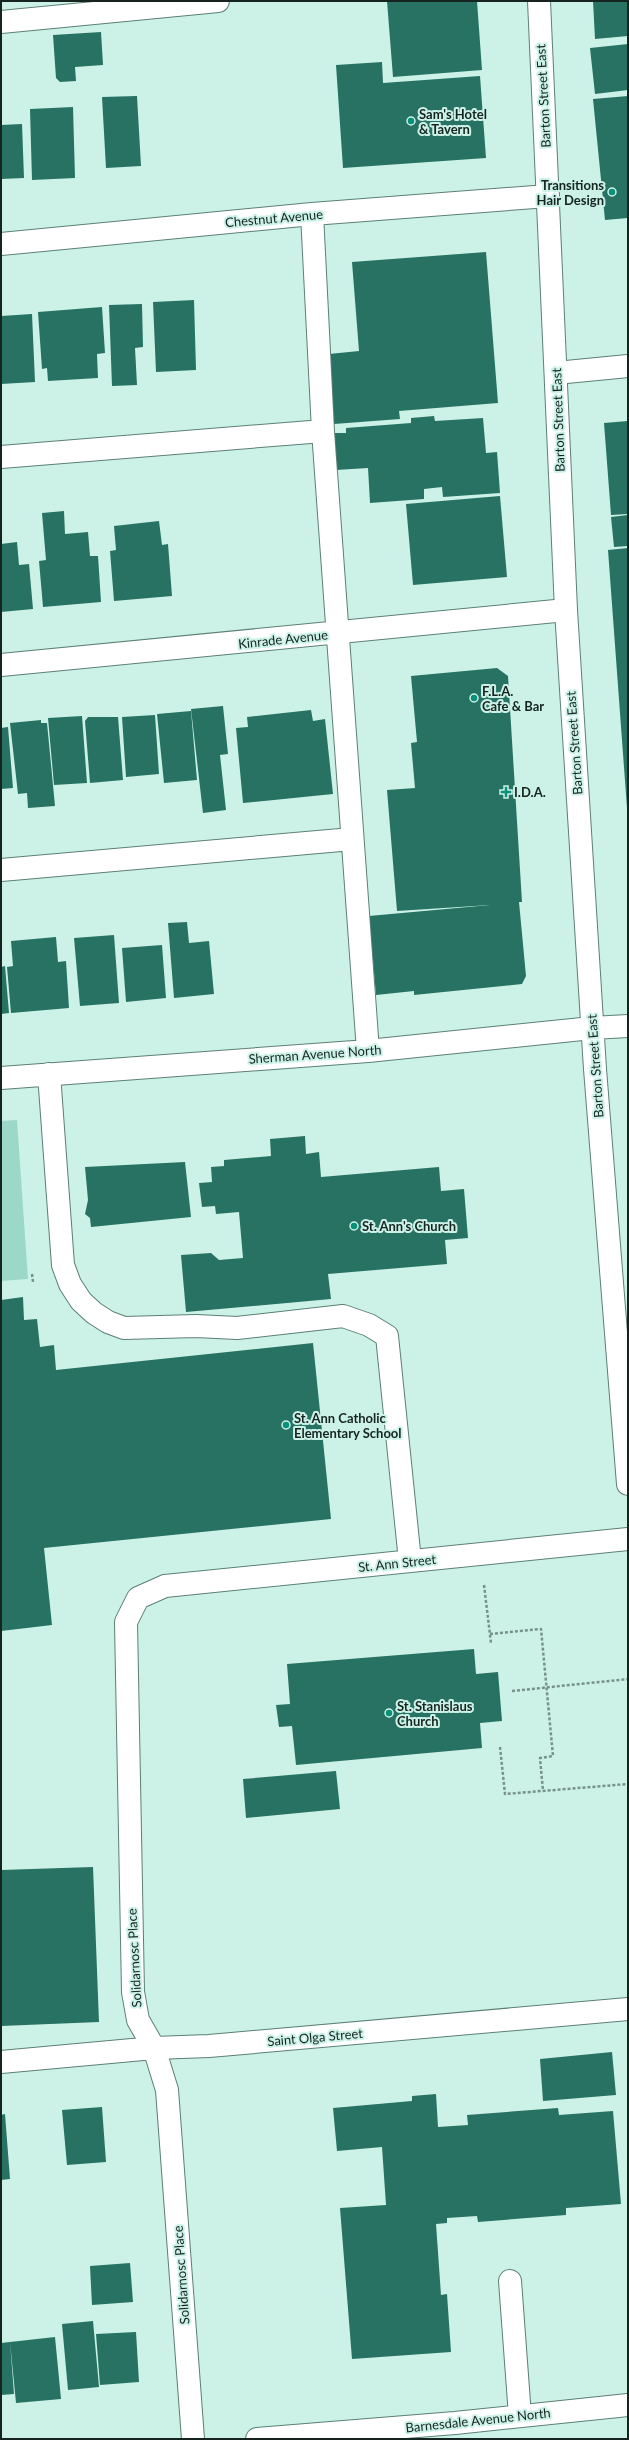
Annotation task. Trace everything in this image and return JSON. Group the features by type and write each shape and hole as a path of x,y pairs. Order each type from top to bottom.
{"street":[{"path":"1,22 218,1"},
{"name":"Barton Street East","path":"539,1 566,610 592,1028 628,1484"},
{"name":"Chestnut Avenue","path":"1,244 312,214 548,196"},
{"path":"312,214 323,431 339,633 352,839 368,1051"},
{"path":"556,373 628,366"},
{"path":"1,457 323,431"},
{"name":"Kinrade Avenue","path":"1,665 566,610"},
{"path":"1,870 352,839"},
{"name":"Sherman Avenue North","path":"1,1078 368,1051 592,1028 628,1026"},
{"path":"49,1074 63,1265 70,1284 81,1301 94,1313 108,1322 124,1328 196,1326 237,1328 343,1316 369,1325 387,1336 410,1562"},
{"name":"St. Ann Street","path":"165,1586 628,1539"},
{"name":"Solidarnosc Place","path":"165,1586 138,1598 126,1622 133,1992 138,2020 154,2048 167,2090 193,2439"},
{"name":"Saint Olga Street","path":"1,2062 154,2048 209,2046 628,2009"},
{"path":"510,2281 520,2416"},
{"name":"Barnesdale Avenue North","path":"257,2439 456,2431 520,2416 628,2405"}],"path":[{"path":"481,1554 491,1644"},
{"path":"490,1634 541,1629 553,1756 540,1758 543,1791"},
{"path":"512,1691 628,1680"},
{"path":"500,1747 504,1794 628,1784"}],"green space":[{"path":"17,1120 28,1279 1,1281 1,1121"}],"building":[{"path":"387,1 477,1 482,70 393,77"},
{"path":"593,1 628,1 628,36 595,39"},
{"path":"101,32 103,65 75,67 76,81 60,82 56,78 53,35"},
{"path":"628,44 628,90 595,94 590,48"},
{"name":"Sam's Hotel & Tavern","path":"382,62 383,83 480,76 486,158 343,168 336,65"},
{"path":"137,96 141,166 106,168 102,97"},
{"path":"628,96 628,218 605,220 593,99"},
{"path":"73,107 75,178 32,180 30,109"},
{"path":"22,124 24,178 1,179 1,125"},
{"path":"486,252 498,403 399,411 400,419 334,424 329,354 359,351 352,262"},
{"path":"194,300 196,370 156,372 153,302"},
{"path":"142,304 143,347 135,348 137,385 112,386 109,305"},
{"path":"102,307 105,353 97,354 98,378 48,381 47,368 42,369 38,312"},
{"path":"32,314 35,382 1,384 1,316"},
{"path":"434,416 435,421 483,418 486,453 497,452 500,493 443,497 442,487 424,489 424,499 370,503 368,468 336,470 333,433 346,433 346,428 411,423 411,418"},
{"path":"628,421 628,514 611,515 604,423"},
{"path":"500,496 507,577 413,585 406,504"},
{"path":"64,511 65,534 88,532 90,556 98,556 101,602 43,607 39,561 46,560 42,513"},
{"path":"628,515 628,546 614,547 611,517"},
{"path":"159,521 162,545 168,544 172,596 114,601 110,551 116,550 114,526"},
{"path":"17,542 19,565 29,564 33,609 1,612 1,544"},
{"path":"628,548 628,808 627,808 608,550"},
{"path":"497,668 508,676 522,902 519,902 526,976 522,984 414,995 414,991 376,995 369,916 490,905 397,911 387,790 415,788 411,743 417,742 411,676"},
{"path":"223,706 228,754 220,755 226,810 203,813 191,709"},
{"path":"311,710 313,721 325,719 333,794 243,803 236,728 248,727 247,717"},
{"path":"191,711 197,780 164,783 157,714"},
{"path":"155,715 159,774 126,777 122,717"},
{"path":"82,716 87,783 54,785 48,718"},
{"path":"88,717 118,717 123,780 90,783 85,721"},
{"path":"41,720 41,723 47,723 55,806 28,808 27,793 18,794 10,723"},
{"path":"8,727 13,788 1,789 1,728"},
{"path":"187,922 189,943 209,941 214,994 174,998 168,923"},
{"path":"114,935 119,1003 80,1006 74,938"},
{"path":"56,937 58,962 66,961 69,1008 11,1013 7,967 13,966 11,941"},
{"path":"162,945 166,998 126,1002 122,948"},
{"path":"5,966 9,1013 1,1014 1,967"},
{"name":"St. Ann's Church","path":"305,1136 306,1154 319,1152 321,1177 439,1167 441,1191 464,1189 468,1238 445,1240 447,1264 328,1274 331,1299 186,1312 181,1255 211,1253 219,1260 243,1258 239,1212 216,1214 215,1206 202,1207 199,1183 212,1182 211,1167 224,1166 224,1160 271,1156 270,1139"},
{"path":"185,1162 191,1217 91,1227 90,1218 85,1214 88,1200 85,1167"},
{"path":"23,1297 24,1320 37,1319 40,1347 54,1345 56,1370 313,1343 331,1519 44,1548 52,1625 1,1631 1,1300"},
{"name":"St. Stanislaus Church","path":"474,1649 476,1674 498,1672 502,1721 480,1723 482,1748 296,1765 292,1726 279,1727 276,1705 290,1704 287,1664"},
{"path":"336,1771 340,1809 246,1818 243,1779"},
{"path":"93,1867 99,2022 1,2026 1,1870"},
{"path":"612,2052 616,2095 543,2101 540,2059"},
{"path":"436,2094 438,2127 468,2125 467,2115 558,2108 559,2115 613,2111 621,2204 566,2208 566,2215 478,2222 477,2216 447,2218 447,2223 436,2224 441,2295 447,2294 451,2352 352,2359 340,2208 386,2205 382,2147 337,2151 333,2108 412,2101 412,2096"},
{"path":"102,2107 106,2162 67,2165 62,2110"},
{"path":"5,2114 10,2179 1,2180 1,2115"},
{"path":"130,2263 133,2302 92,2305 90,2266"},
{"path":"93,2321 99,2387 68,2390 62,2324"},
{"path":"136,2332 139,2382 100,2385 96,2334"},
{"path":"55,2337 61,2399 16,2403 10,2342"},
{"path":"10,2342 14,2394 1,2395 1,2343"}],"place":[{"name":"Sam's Hotel & Tavern","path":"411,121"},
{"name":"Transitions Hair Design","path":"612,192"},
{"name":"F.L.A. Cafe & Bar","path":"474,698"},
{"name":"I.D.A.","path":"506,792"},
{"name":"St. Ann's Church","path":"354,1226"},
{"name":"St. Ann Catholic Elementary School","path":"286,1425"},
{"name":"St. Stanislaus Church","path":"389,1713"}]}
